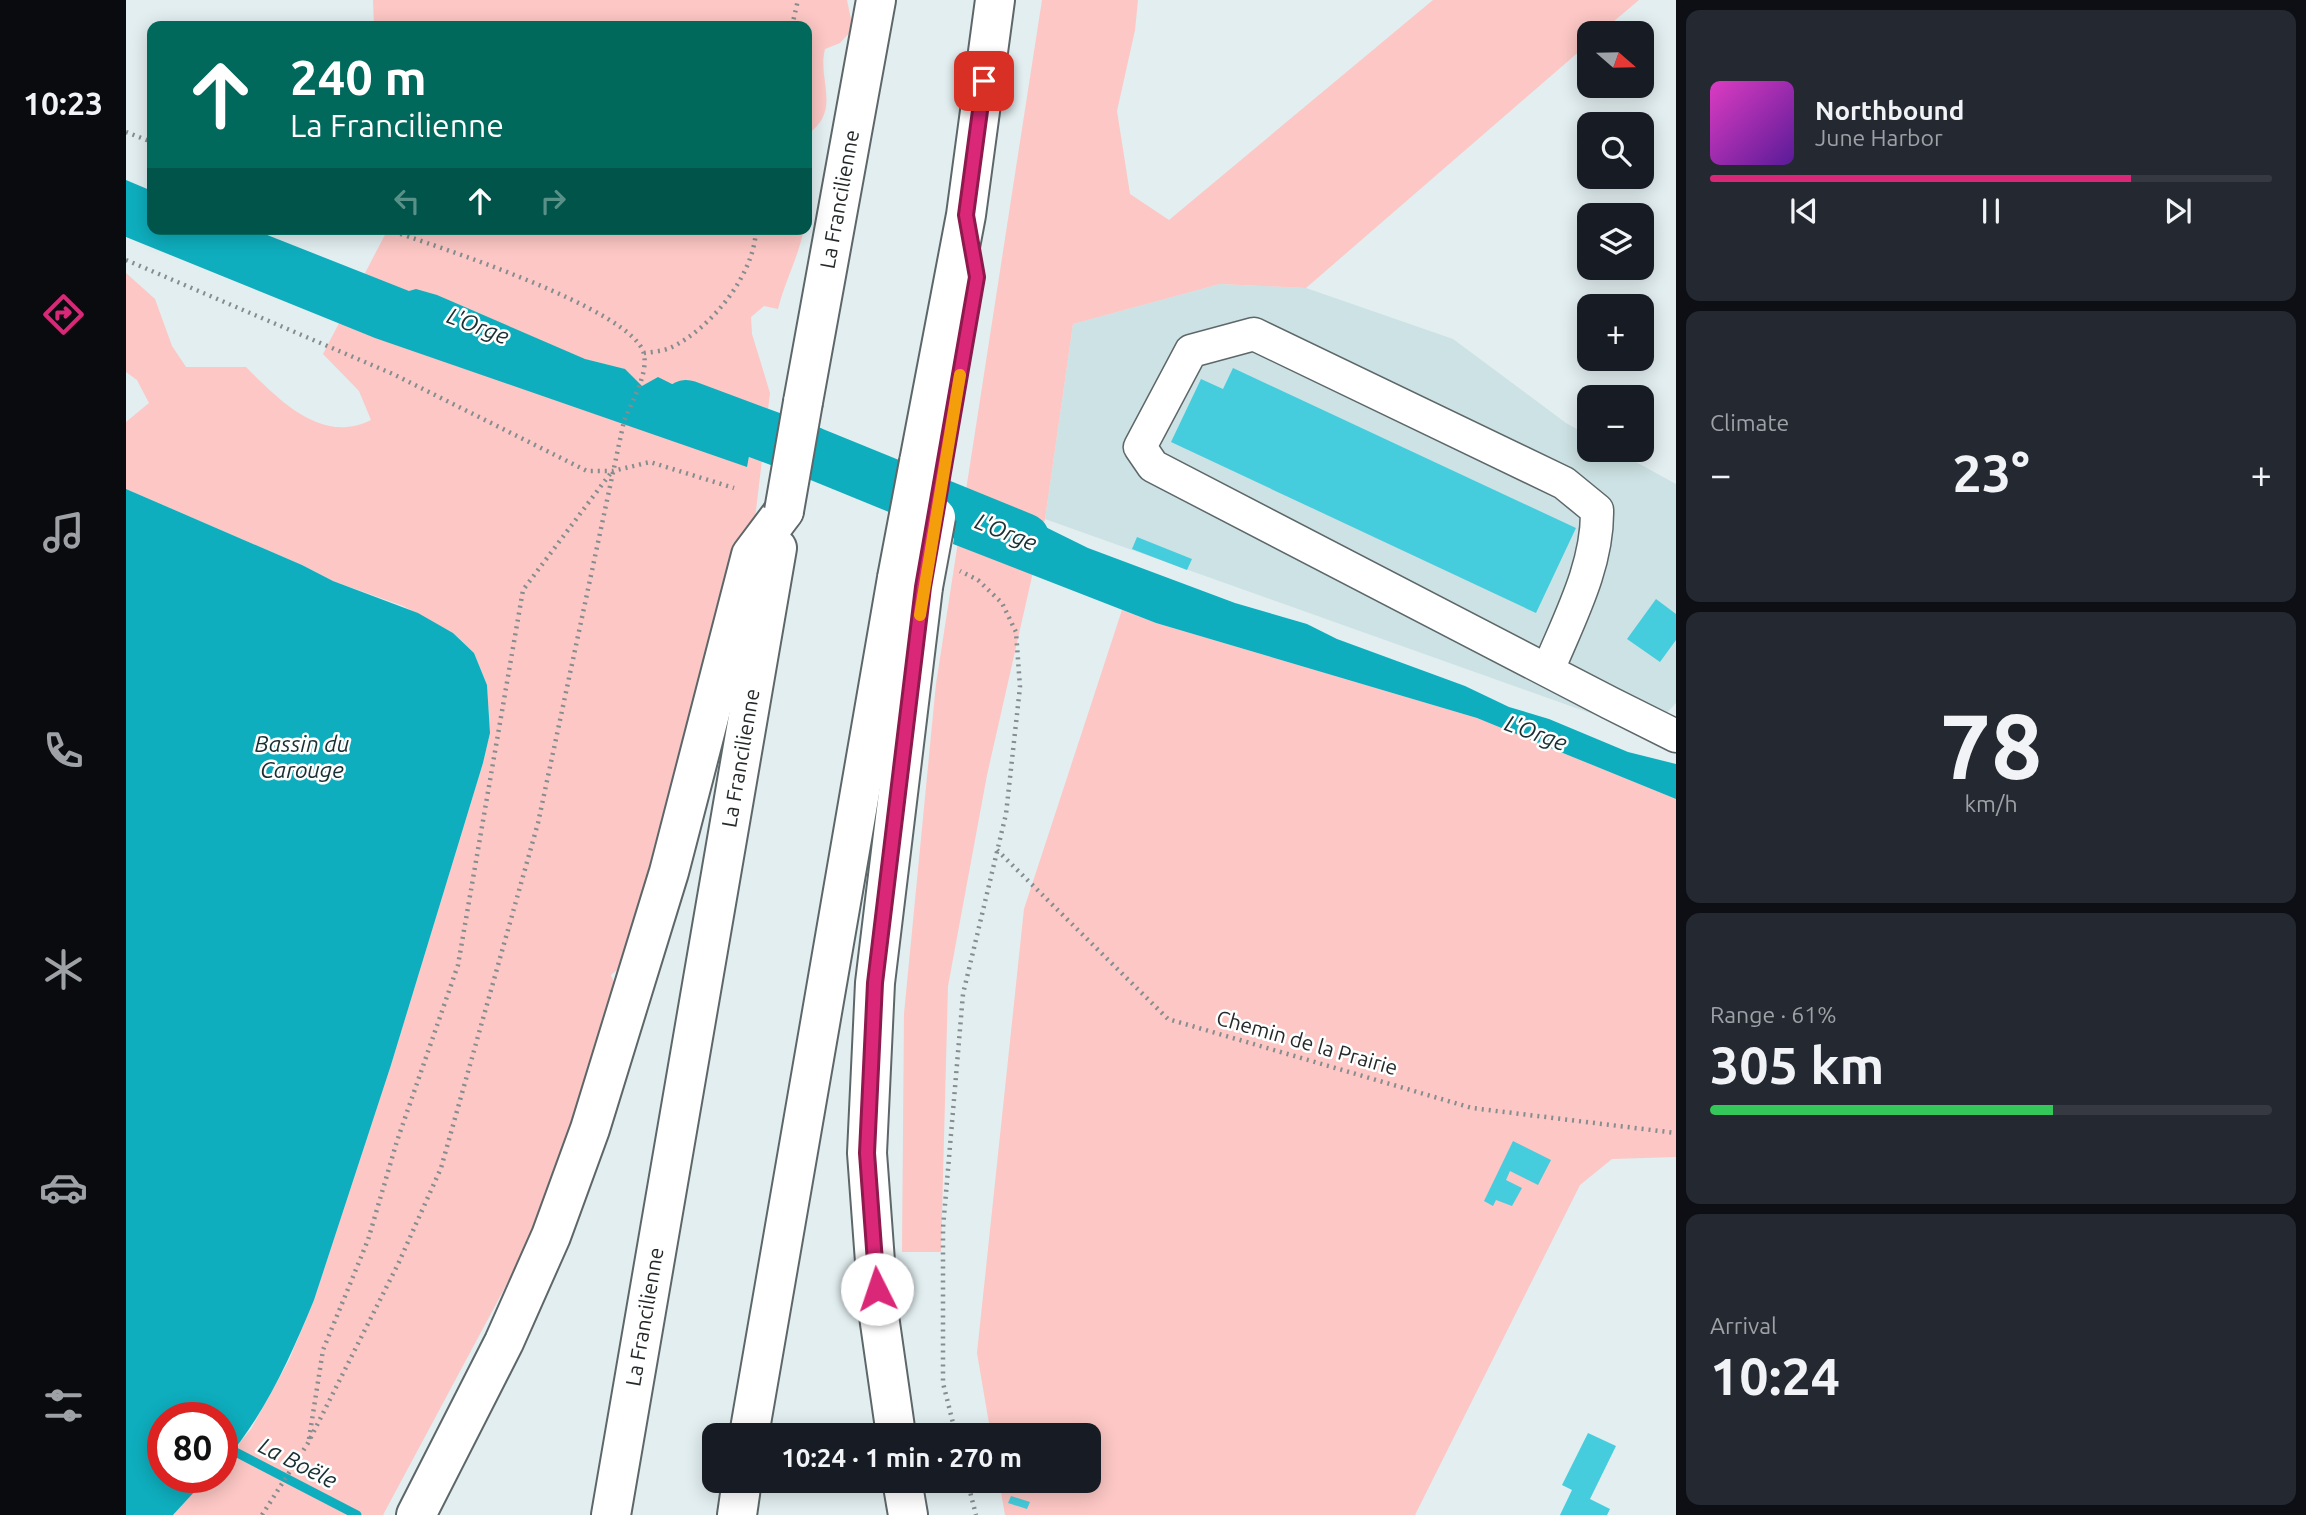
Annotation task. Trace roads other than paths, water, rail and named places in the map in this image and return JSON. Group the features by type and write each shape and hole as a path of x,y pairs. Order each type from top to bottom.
{"highway":[{"name":"La Francilienne","path":"611,1515 803,402 876,0"},
{"path":"751,1423 932,468 995,0"},
{"path":"415,1515 505,1342 564,1201 590,1129 669,872 751,555 784,511"},
{"path":"893,1423 879,1315 867,1153 875,983 910,582"},
{"path":"737,1515 740,1493"},
{"path":"904,1493 908,1515"}],"street":[{"path":"1548,670 1582,588 1598,536 1597,510 1564,483 1254,334 1191,351 1140,447 1153,466 1610,703 1676,736"}],"water":[{"path":"126,180 147,189 147,235 267,235 409,291 416,289 437,295 585,359 625,369 642,386 658,377 688,392 707,395 735,414 755,423 747,467 375,338 126,237"},
{"name":"Bassin du Carouge","path":"126,489 333,581 418,613 453,633 474,653 487,685 490,733 391,1065 314,1300 285,1365 263,1407 238,1445 238,1402 147,1402 147,1493 193,1493 173,1515 126,1515"},
{"path":"962,492 1011,510 1088,548 1235,603 1307,624 1337,639 1465,686 1509,707 1549,719 1628,752 1676,764 1676,799 1477,718 1156,623 953,544"}],"waterway":[{"name":"L'Orge","path":"686,406 813,453 1024,539"},
{"name":"La Boële","path":"238,1453 357,1515"}]}
